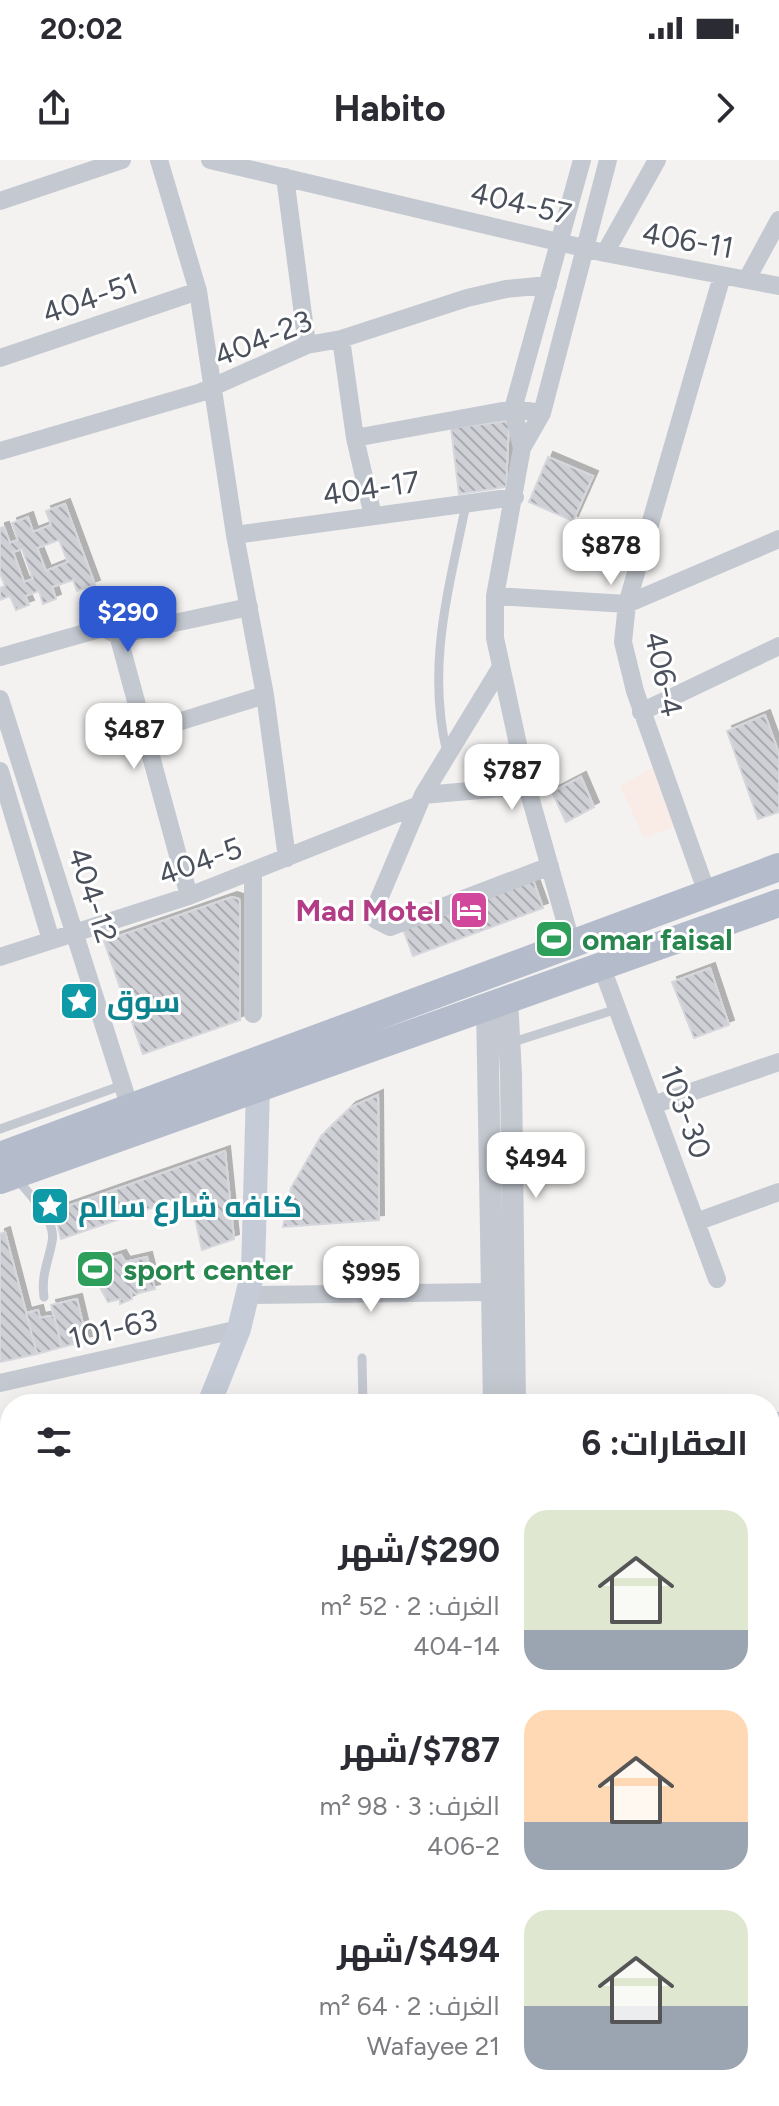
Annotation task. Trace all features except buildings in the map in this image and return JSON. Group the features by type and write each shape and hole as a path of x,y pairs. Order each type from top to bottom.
{"main road":[{"path":"5,1170 127,1096 572,945 779,867"},
{"path":"5,1170 258,1088 769,907 752,876"},
{"path":"213,1394 249,1295 256,1221 258,1088"}],"street":[{"path":"0,201 122,160"},
{"path":"159,160 198,291 235,535 265,695 287,858"},
{"name":"404-57","path":"210,160 282,171 596,250"},
{"path":"572,945 527,786 495,638 495,596 522,448 513,409 582,160"},
{"path":"522,448 542,413 596,250 608,160"},
{"path":"596,250 657,160"},
{"path":"282,171 307,345"},
{"path":"747,279 779,220"},
{"name":"406-11","path":"596,250 779,286"},
{"name":"406-4","path":"707,893 641,712 623,642 627,604 722,276"},
{"name":"404-23","path":"0,451 212,388 307,345 341,339 467,298 506,289 548,285"},
{"name":"404-51","path":"0,358 198,291"},
{"path":"341,339 355,438 373,516"},
{"path":"355,438 513,409 542,413"},
{"name":"404-17","path":"235,535 515,497"},
{"path":"495,596 627,604 779,539"},
{"path":"0,657 103,628 118,635 249,607"},
{"path":"118,635 189,896"},
{"path":"641,712 779,646"},
{"path":"501,667 419,801 374,905 376,920 390,927 550,866"},
{"path":"146,732 265,695"},
{"name":"404-12","path":"0,699 127,1096"},
{"path":"0,771 5,803 51,940"},
{"name":"404-5","path":"0,957 189,896 419,801 527,786"},
{"path":"752,876 779,855"},
{"path":"253,872 253,1014"},
{"name":"103-30","path":"601,965 717,1279"},
{"path":"497,1002 510,1043 515,1394"},
{"path":"494,1394 491,1292 497,1002"},
{"path":"653,1105 779,1062"},
{"path":"696,1222 779,1192"},
{"path":"249,1295 491,1292"},
{"name":"101-63","path":"0,1383 239,1329"}],"lane":[{"path":"447,755 441,726 437,648 466,504"},
{"path":"510,1043 618,1009"},
{"path":"0,1129 127,1096"},
{"path":"5,1170 49,1221 53,1241 41,1276 44,1297"},
{"path":"362,1358 363,1394"}],"shaded area":[{"path":"657,765 679,825 644,838 620,786"}],"place":[{"name":"Mad Motel","path":"469,910"},
{"name":"omar faisal","path":"554,939"},
{"name":"سوق","path":"79,1001"},
{"name":"كنافه شارع سالم","path":"50,1206"},
{"name":"sport center","path":"95,1269"}]}
